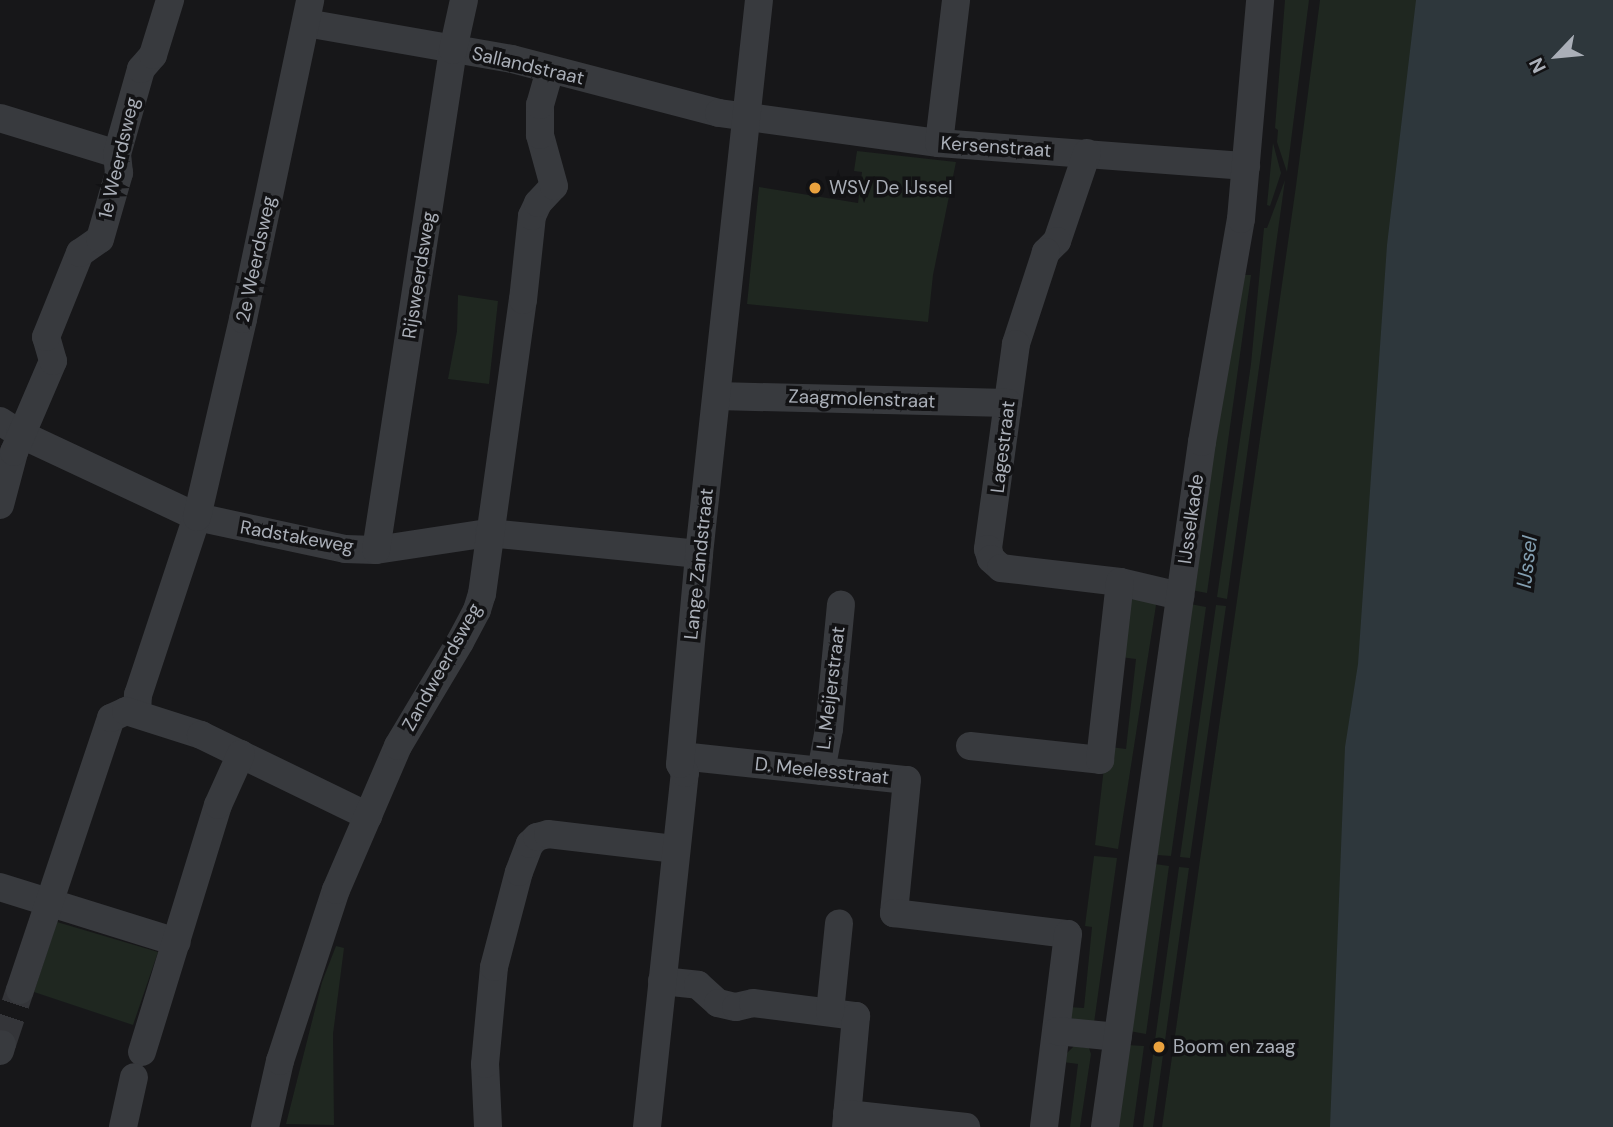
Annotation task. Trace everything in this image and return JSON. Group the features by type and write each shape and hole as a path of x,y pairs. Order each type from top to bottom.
{"street":[{"name":"1e Weerdsweg","path":"0,505 10,428 53,361 46,337 80,253 100,239 119,173 117,154 141,69 153,55 170,0"},
{"name":"Rijsweerdsweg","path":"376,550 453,50 464,0"},
{"name":"Lange Zandstraat","path":"647,1127 685,773 680,764 699,554 759,0"},
{"path":"939,143 956,0"},
{"name":"IJsselkade","path":"1105,1127 1202,442 1241,219 1260,0"},
{"name":"Sallandstraat","path":"308,12 453,50 512,59 719,113 747,117"},
{"name":"2e Weerdsweg","path":"137,713 138,695 197,517 243,319 308,12"},
{"name":"Zandweerdsweg","path":"265,1127 280,1061 321,928 398,746 477,610 523,300 532,216 554,186 540,135 540,105 550,70"},
{"name":"Kersenstraat","path":"747,117 939,143 1246,166"},
{"path":"0,118 117,154"},
{"name":"Lagestraat","path":"1087,153 1057,241 1046,252 1016,344 988,549 991,559 1001,568 1120,582 1180,596"},
{"name":"Zaagmolenstraat","path":"717,396 1008,404"},
{"name":"Radstakeweg","path":"10,428 197,517 345,549 376,550 489,533 699,554"},
{"path":"970,746 1100,760 1120,582"},
{"name":"L. Meijerstraat","path":"821,771 829,729 841,605"},
{"path":"20,990 65,846 73,835 111,718 126,711 137,713 201,735 368,816"},
{"path":"123,1127 141,1054 218,805 241,754"},
{"name":"D. Meelesstraat","path":"681,756 907,780 894,913 1068,934 1057,1031"},
{"path":"488,1127 485,1064 494,967 519,872 530,844 537,837 548,835 676,849"},
{"path":"0,887 177,942"},
{"path":"830,1012 839,923"},
{"path":"662,981 698,985 718,1003 727,1005 753,1003 856,1016 846,1120 966,1127"},
{"path":"1044,1127 1057,1031 1118,1037"}],"shaded area":[{"path":"1285,0 1309,0 1287,172 1277,142 1278,130 1275,128"},
{"path":"1320,0 1438,0 1348,1127 1162,1127 1296,186"},
{"path":"1273,143 1281,173 1270,206 1267,205"},
{"path":"857,151 956,162 933,275 928,322 747,304 759,187 858,203 862,172 854,171"},
{"path":"1285,180 1227,599 1217,597 1251,364 1264,228 1267,228"},
{"path":"1245,275 1251,275 1207,593 1191,590 1221,370"},
{"path":"458,295 498,301 489,384 448,379 457,331"},
{"path":"1134,598 1153,599 1156,605 1118,849 1095,845 1106,750 1110,747 1126,749 1136,659 1120,657 1127,605"},
{"path":"1190,604 1206,607 1171,856 1157,855"},
{"path":"1216,605 1226,606 1190,858 1180,857"},
{"path":"1094,856 1117,858 1094,1023 1070,1018 1068,1007 1084,1008 1092,927 1085,926"},
{"path":"1155,864 1169,866 1146,1034 1129,1031"},
{"path":"1179,867 1189,868 1153,1127 1143,1127"},
{"path":"57,922 158,952 133,1025 34,992"},
{"path":"336,946 344,948 333,1034 334,1125 286,1124 322,982"},
{"path":"1127,1045 1144,1046 1133,1127 1115,1127"},
{"path":"1074,1046 1089,1048 1091,1054 1080,1127 1070,1127 1078,1064 1063,1062 1063,1057"}],"water":[{"name":"IJssel","path":"1416,0 1613,0 1613,1127 1330,1127 1345,747 1358,664 1387,245"}],"tunnel":[{"path":"2,1044 20,990"}],"place":[{"name":"WSV De IJssel","path":"815,188"},
{"name":"Boom en zaag","path":"1159,1047"}]}
